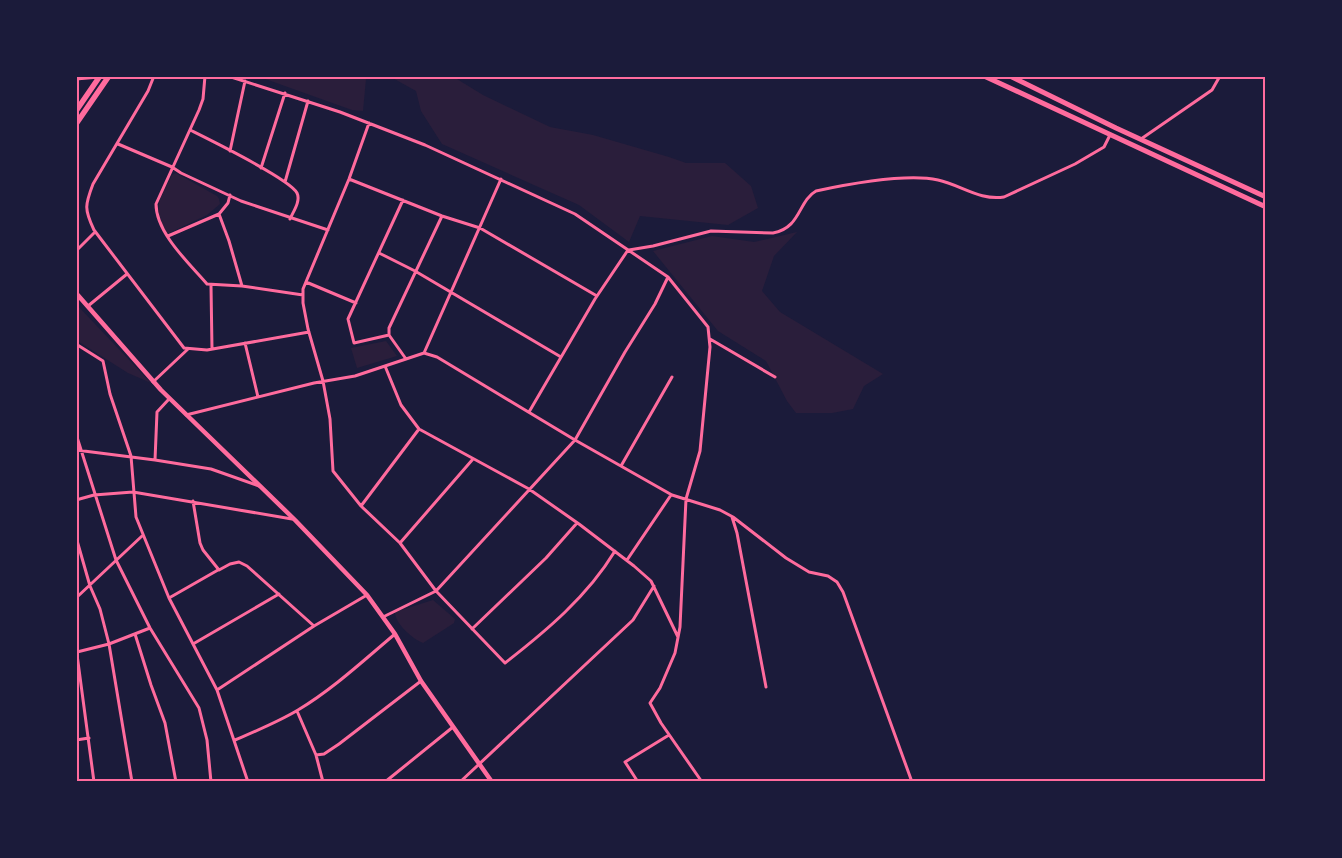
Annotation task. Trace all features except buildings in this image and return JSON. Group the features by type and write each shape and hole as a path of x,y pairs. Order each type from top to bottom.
{"main road":[{"path":"76,124 109,76"},
{"path":"984,76 1266,207"},
{"path":"1010,76 1266,197"},
{"path":"76,111 100,77"}],"street":[{"path":"154,76 148,91 93,184 87,201 87,215 95,232 184,348 212,349 309,332"},
{"path":"205,76 203,99 156,204 156,213 168,236 207,284 211,286 242,286 303,295"},
{"path":"228,76 308,101 425,145 575,214 668,278 708,327 710,347 700,451 686,499 684,570 678,638 675,653 664,679 650,703 660,723 702,782"},
{"path":"1141,139 1212,90 1220,76"},
{"path":"79,78 100,77"},
{"path":"230,150 246,81"},
{"path":"261,168 285,93"},
{"path":"285,182 308,101"},
{"path":"369,123 349,179 306,282 303,295 309,332 323,382 330,418 333,471 361,506 400,543 436,591 505,663 576,602 594,583 615,551"},
{"path":"190,130 230,150 285,182 297,193 298,199 290,219"},
{"path":"529,412 597,296 628,250 653,246 712,231 772,233 782,231 800,213 810,194 816,191 888,179 937,180 994,199 1004,197 1075,164 1104,148 1110,135"},
{"path":"118,144 230,195 290,219 328,230"},
{"path":"349,179 442,216 480,228 597,296"},
{"path":"424,353 501,180"},
{"path":"168,236 219,214 228,203 230,195"},
{"path":"389,335 354,343 348,318 403,200"},
{"path":"219,214 242,286"},
{"path":"406,359 389,335 389,328 442,216"},
{"path":"76,251 95,232"},
{"path":"379,253 415,271 561,357"},
{"path":"88,306 126,274"},
{"path":"383,617 436,591 575,440 625,352 655,304 668,278"},
{"path":"306,282 356,303"},
{"path":"211,286 212,349"},
{"path":"76,294 169,399 295,520 367,595 395,634 420,681 492,782"},
{"path":"710,339 776,377"},
{"path":"246,343 258,397"},
{"path":"76,344 103,361 110,394 131,456 136,517 142,536 169,598 217,690 248,782"},
{"path":"153,382 188,349"},
{"path":"186,415 355,376 424,353 437,357 575,440 672,494 720,510 731,516 786,558 809,572 828,576 837,582 843,592 912,782"},
{"path":"386,366 402,405 419,429 529,489 627,560 651,581 678,638"},
{"path":"621,466 672,377"},
{"path":"155,460 157,412 169,399"},
{"path":"361,506 419,429"},
{"path":"76,434 116,560 150,628 199,708 207,740 211,782"},
{"path":"76,450 131,456 211,469 259,486"},
{"path":"400,543 473,460"},
{"path":"76,500 94,495 133,492 295,520"},
{"path":"627,560 672,494"},
{"path":"193,501 200,543 203,550 219,570"},
{"path":"731,516 737,533 766,687"},
{"path":"472,629 546,558 578,523"},
{"path":"76,598 142,536"},
{"path":"77,539 90,586 100,609 109,644 132,782"},
{"path":"169,598 230,564 239,562 247,566 314,626"},
{"path":"460,782 633,620 654,586"},
{"path":"193,644 279,594"},
{"path":"217,690 314,626 367,595"},
{"path":"94,782 77,650 109,644 150,628"},
{"path":"134,634 165,723 176,782"},
{"path":"235,740 297,711 347,675 395,634"},
{"path":"316,755 324,754 339,744 420,681"},
{"path":"297,711 316,755 323,782"},
{"path":"384,782 453,727"},
{"path":"638,782 625,762 668,734"},
{"path":"76,740 89,738"}],"shaded area":[{"path":"257,76 385,76 366,79 363,111 352,110"},
{"path":"389,76 452,76 483,95 550,127 593,135 686,163 725,163 751,186 758,208 728,225 640,216 629,242 579,205 442,144 421,111 416,91"},
{"path":"176,173 217,196 220,204 207,215 167,234 162,224 159,204 172,175"},
{"path":"797,232 774,256 762,291 780,312 883,374 864,386 853,409 832,413 796,413 787,401 766,361 718,331 653,251 712,236 754,242"},
{"path":"76,304 151,383 128,373 76,340"},
{"path":"386,341 397,356 357,368 351,348"},
{"path":"433,600 455,619 454,623 423,643 405,630 398,621 395,612"}]}
